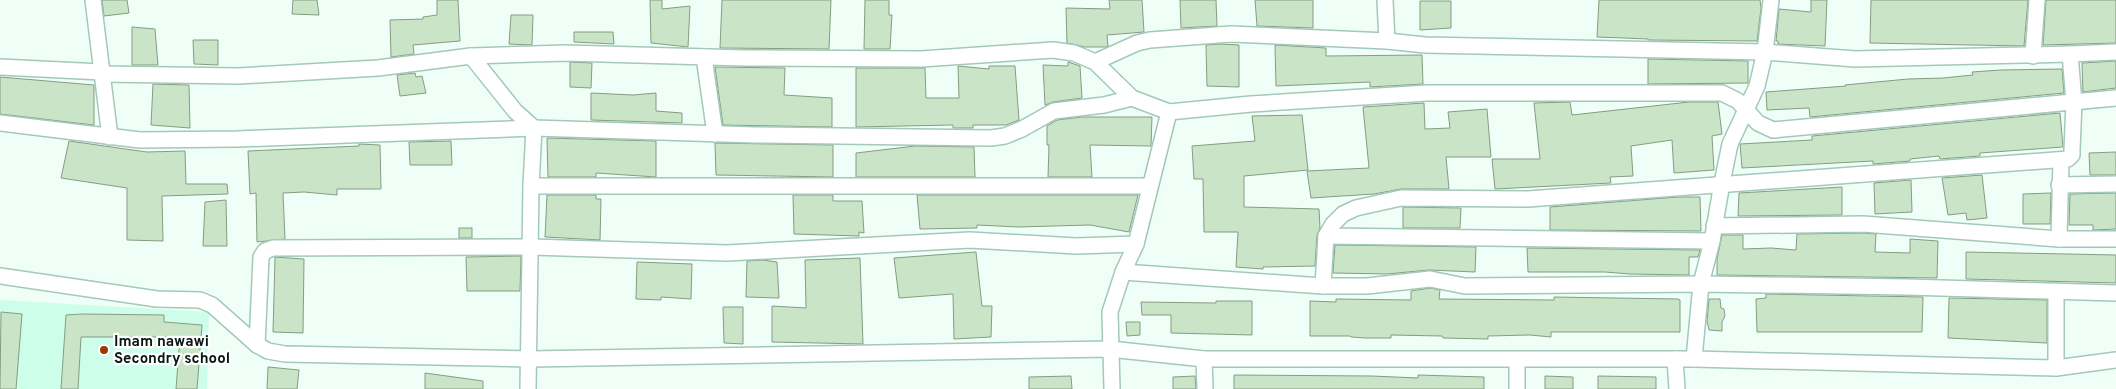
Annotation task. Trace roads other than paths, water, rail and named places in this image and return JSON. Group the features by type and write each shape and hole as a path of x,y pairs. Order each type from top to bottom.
{"street":[{"path":"93,0 110,137"},
{"path":"1385,0 1387,41"},
{"path":"1694,359 1700,284 1713,233 1730,144 1756,86 1766,52 1771,0"},
{"path":"2033,56 2037,0"},
{"path":"1095,62 1137,43 1231,34 1387,41 1425,45 1766,52 1855,59 2033,56 2116,52"},
{"path":"0,67 102,73 239,76 387,68 472,56 566,52 704,57 921,59 1053,50 1074,53 1095,62 1132,98 1169,112 1260,103 1427,93 1722,94 1738,101 1758,123 1773,130 2116,98"},
{"path":"1323,286 1326,236 1333,224 1343,214 1356,208 1401,198 1528,199 1722,183 2068,159 2072,155 2074,102 2070,54"},
{"path":"472,56 514,110 534,128"},
{"path":"704,57 715,134"},
{"path":"0,123 140,140 237,139 534,128 715,134 991,138 1005,136 1054,111 1104,105 1132,98"},
{"path":"1112,389 1110,312 1123,272 1136,244 1169,112"},
{"path":"528,389 530,359 530,186 534,128"},
{"path":"2059,239 2061,160"},
{"path":"2059,185 2116,184"},
{"path":"530,186 1149,186"},
{"path":"1326,236 1713,233 1863,224 2059,239 2116,239"},
{"path":"257,345 262,257 269,249 530,247 727,253 970,240 1076,246 1136,244"},
{"path":"1123,272 1323,286 1367,286 1430,279 1465,286 1700,284 2116,293"},
{"path":"0,276 157,299 200,300 212,305 257,345 268,351 285,354 530,359 1110,349 1204,359 1694,359 2056,368 2116,360"},
{"path":"2056,291 2056,368"},
{"path":"1204,359 1205,389"},
{"path":"1675,359 1677,389"},
{"path":"1517,360 1517,389"}],"place":[{"name":"Imam nawawi Secondry school","path":"104,350"}]}
